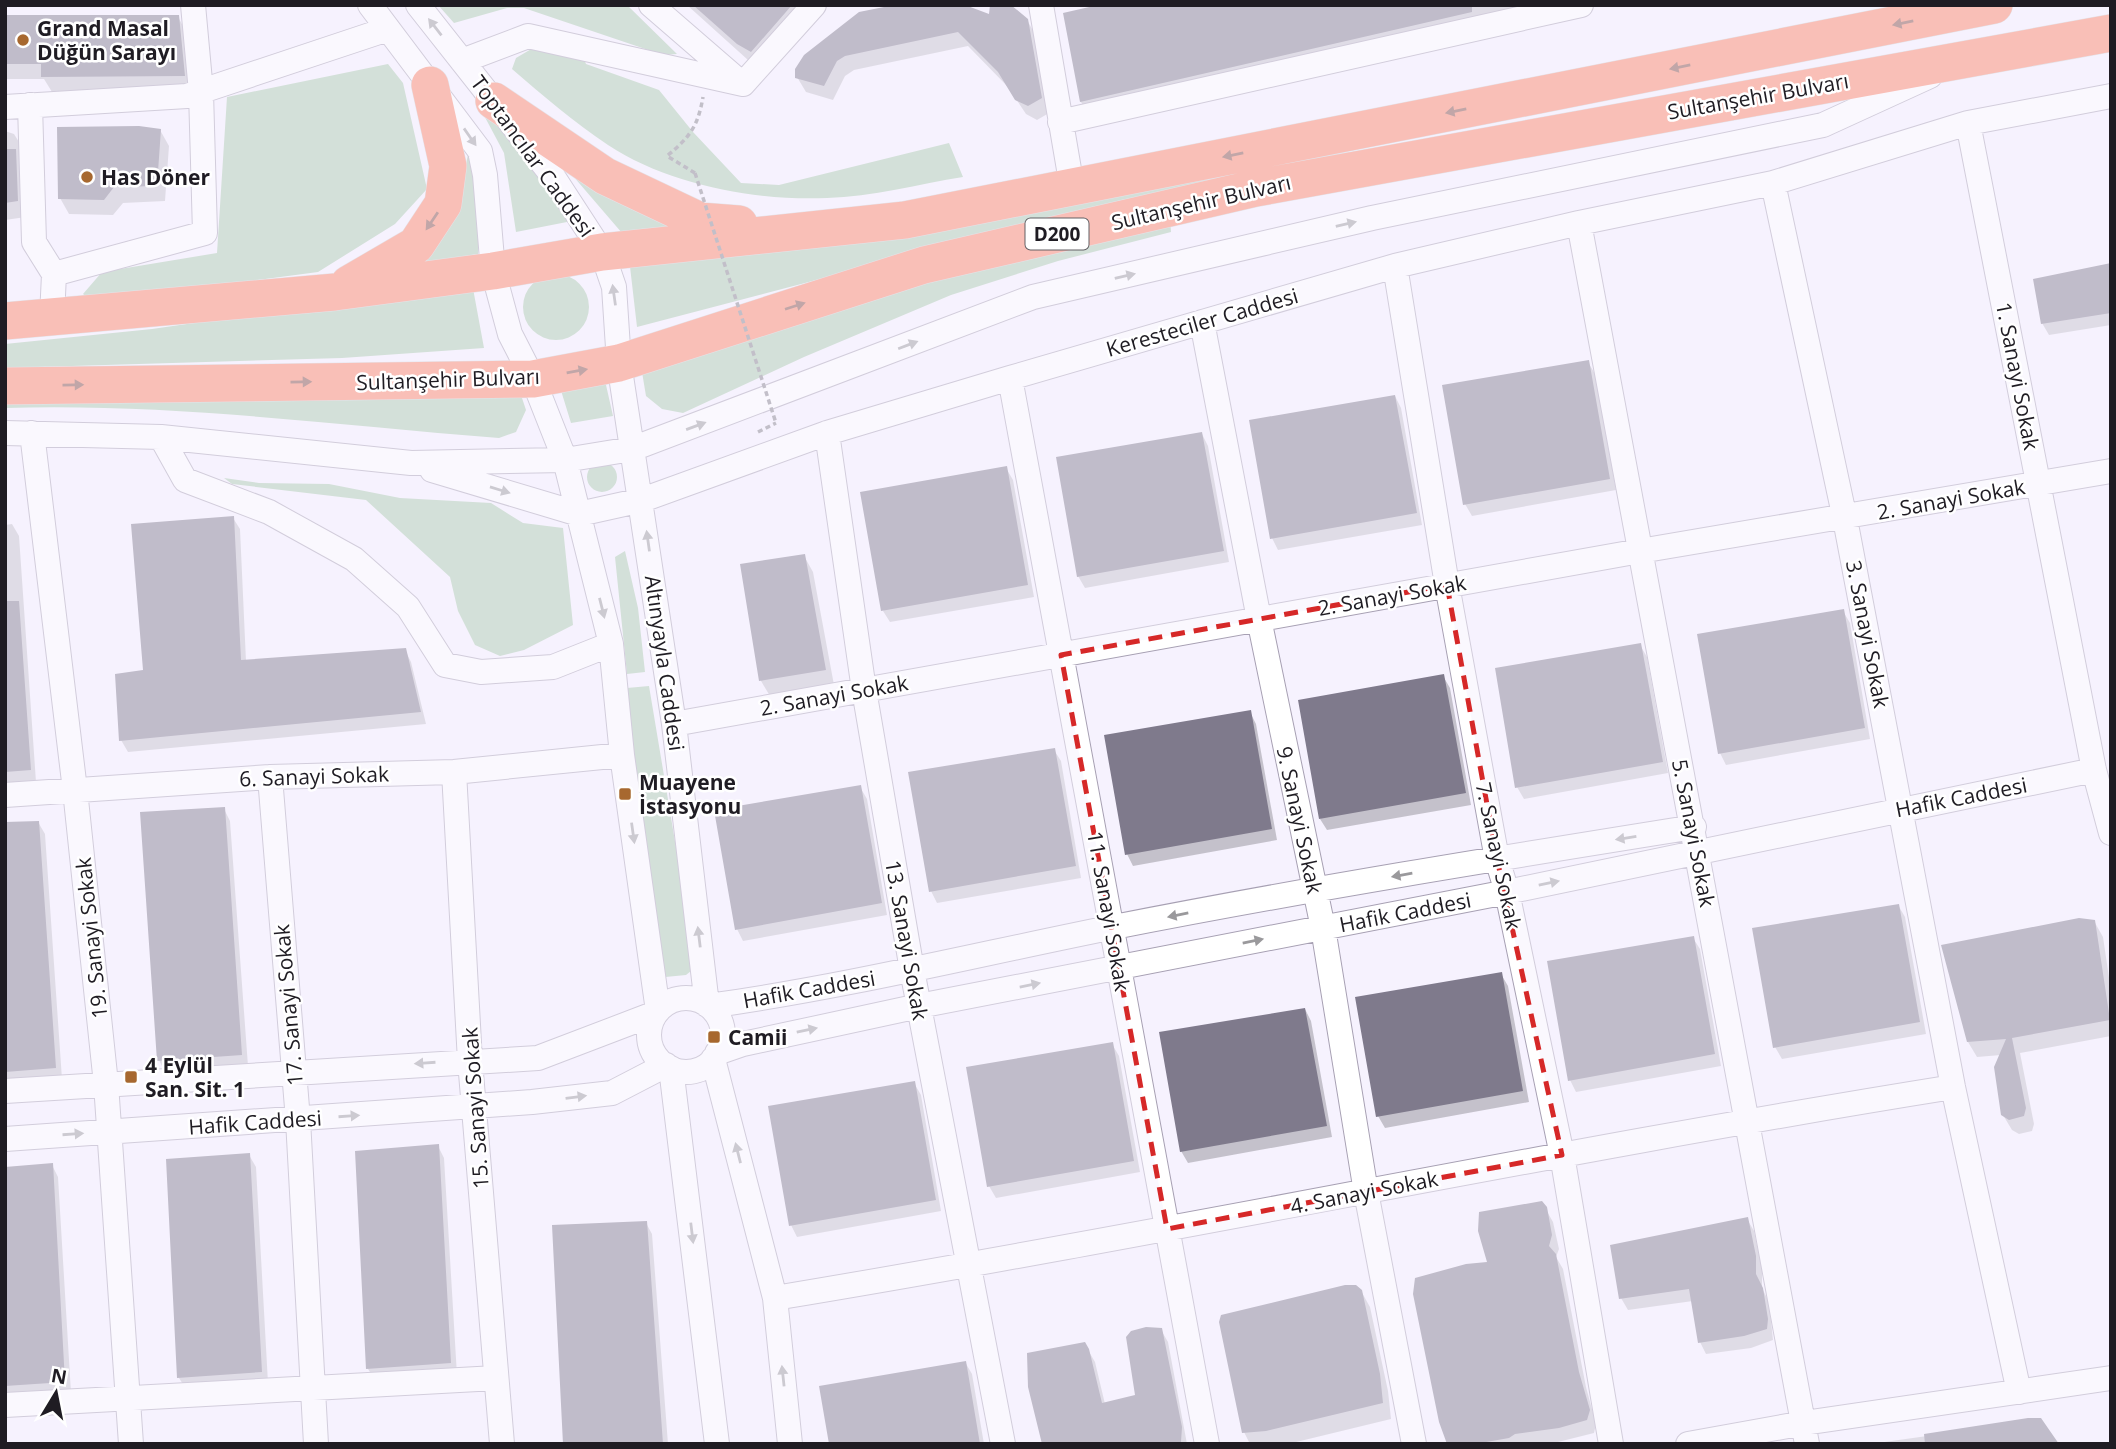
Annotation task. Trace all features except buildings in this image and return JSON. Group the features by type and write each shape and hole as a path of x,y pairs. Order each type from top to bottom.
{"highway":[{"name":"Sultanşehir Bulvarı","path":"5,321 335,292 493,271 602,252 905,220 1943,10 1994,5"},
{"name":"Sultanşehir Bulvarı","path":"5,386 533,379 620,363 924,265 1256,188 2111,33"},
{"path":"335,292 416,245 443,204 449,166 430,85"},
{"path":"494,101 605,176 700,221 810,230"}],"street":[{"path":"54,274 205,233 201,92 193,5"},
{"name":"Toptancılar Caddesi","path":"370,5 480,151 485,175 493,271 510,334 533,379"},
{"name":"Toptancılar Caddesi","path":"418,5 552,175 602,252 614,287 620,363"},
{"path":"651,5 743,84"},
{"path":"743,84 814,5"},
{"path":"1041,5 1072,187"},
{"path":"1060,122 1581,5"},
{"path":"52,317 54,274 34,242 18,106 187,96 388,30"},
{"path":"462,61 528,36 743,84"},
{"path":"5,433 160,437 411,463 565,460 632,449 1033,297 1372,218 1823,125 1972,57"},
{"name":"Keresteciler Caddesi","path":"579,514 642,500 827,433 1010,377 1395,266 1579,223 1773,183 1968,123 2111,96"},
{"name":"1. Sanayi Sokak","path":"1968,123 2094,770 2111,833"},
{"name":"3. Sanayi Sokak","path":"1773,183 1845,519 1953,1087 2019,1392"},
{"name":"5. Sanayi Sokak","path":"1579,223 1805,1433"},
{"name":"7. Sanayi Sokak","path":"1395,266 1447,585 1497,859 1507,892 1562,1155 1611,1444"},
{"name":"9. Sanayi Sokak","path":"1202,322 1259,619 1323,928 1366,1192 1414,1444"},
{"name":"Altınyayla Caddesi","path":"620,363 674,724 708,1005"},
{"name":"11. Sanayi Sokak","path":"1010,377 1208,1444"},
{"path":"533,379 565,460 611,644 622,755 657,1012 649,1038 653,1050 668,1067 718,1444"},
{"name":"19. Sanayi Sokak","path":"32,433 75,790 106,1084 131,1444"},
{"name":"13. Sanayi Sokak","path":"827,433 864,690 912,970 1003,1444"},
{"path":"160,437 185,480 270,512 354,559 408,607 445,666 481,672 553,667 611,644"},
{"path":"411,463 579,514"},
{"name":"2. Sanayi Sokak","path":"674,724 1640,551 1845,519 2111,471"},
{"name":"6. Sanayi Sokak","path":"5,795 270,777 454,772 622,755"},
{"name":"Hafik Caddesi","path":"708,1005 912,970 1114,927 1314,890 1497,859 1696,839 1902,808 2094,770"},
{"name":"15. Sanayi Sokak","path":"454,772 470,1060 502,1444"},
{"name":"17. Sanayi Sokak","path":"270,777 298,1120 316,1444"},
{"name":"Hafik Caddesi","path":"715,1056 743,1044 919,1006 1507,892 1696,839"},
{"path":"5,1091 470,1060 538,1058 657,1012 671,1001 685,998 708,1005 722,1028 715,1056 775,1298 790,1444"},
{"path":"668,1067 691,1071 715,1056"},
{"name":"Hafik Caddesi","path":"5,1139 474,1107 612,1093 668,1067"},
{"name":"4. Sanayi Sokak","path":"775,1298 969,1266 1747,1120 1953,1087"},
{"path":"5,1405 496,1378"},
{"path":"1688,1444 1805,1433 2019,1392 2111,1378"}],"path":[{"path":"707,76 699,120 684,142 667,156 695,173 776,423"}],"highlighted area":[{"path":"1447,585 1497,859 1562,1155 1167,1229 1061,655"}],"green space":[{"path":"438,5 627,5 677,54 663,55 524,8 507,8 454,23"},
{"path":"533,48 582,54 586,64 659,90 693,132 741,183 779,185 949,143 963,177 878,193 827,198 771,197 713,188 685,180 658,171 608,145 512,69 516,58"},
{"path":"388,64 403,83 427,189 395,224 318,272 93,302 83,294 102,272 217,253 227,97"},
{"path":"470,89 572,221 516,232 504,153"},
{"path":"1309,148 1315,160 1122,200 637,327 629,258"},
{"path":"469,150 481,204 478,254 424,263 460,191"},
{"path":"567,169 691,235 628,240"},
{"path":"1170,218 1171,232 1058,261 951,295 804,357 683,413 662,409 646,396 642,372 653,356"},
{"path":"556,274 569,276 579,284 587,294 587,320 579,330 569,338 556,340 543,338 533,330 525,320 523,307 525,294 533,284 543,276"},
{"path":"472,283 484,348 342,358 5,368 5,344 152,329"},
{"path":"604,376 613,416 571,423 559,384"},
{"path":"520,392 526,410 516,432 499,438 191,412 67,407 5,408 5,398"},
{"path":"602,462 612,467 617,477 612,487 602,492 592,487 587,477 592,467"},
{"path":"224,478 259,483 329,484 400,498 491,503 523,523 563,528 573,625 524,650 500,656 475,645 458,611 450,577 366,500 232,484"},
{"path":"625,551 638,608 645,672 627,674 615,557"},
{"path":"649,686 696,967 686,975 655,978 627,688"}],"place":[{"name":"Grand Masal Düğün Sarayı","path":"23,40"},
{"name":"Has Döner","path":"87,177"},
{"name":"Muayene İstasyonu","path":"625,794"},
{"name":"Camii","path":"714,1037"},
{"name":"4 Eylül San. Sit. 1","path":"131,1077"}]}
